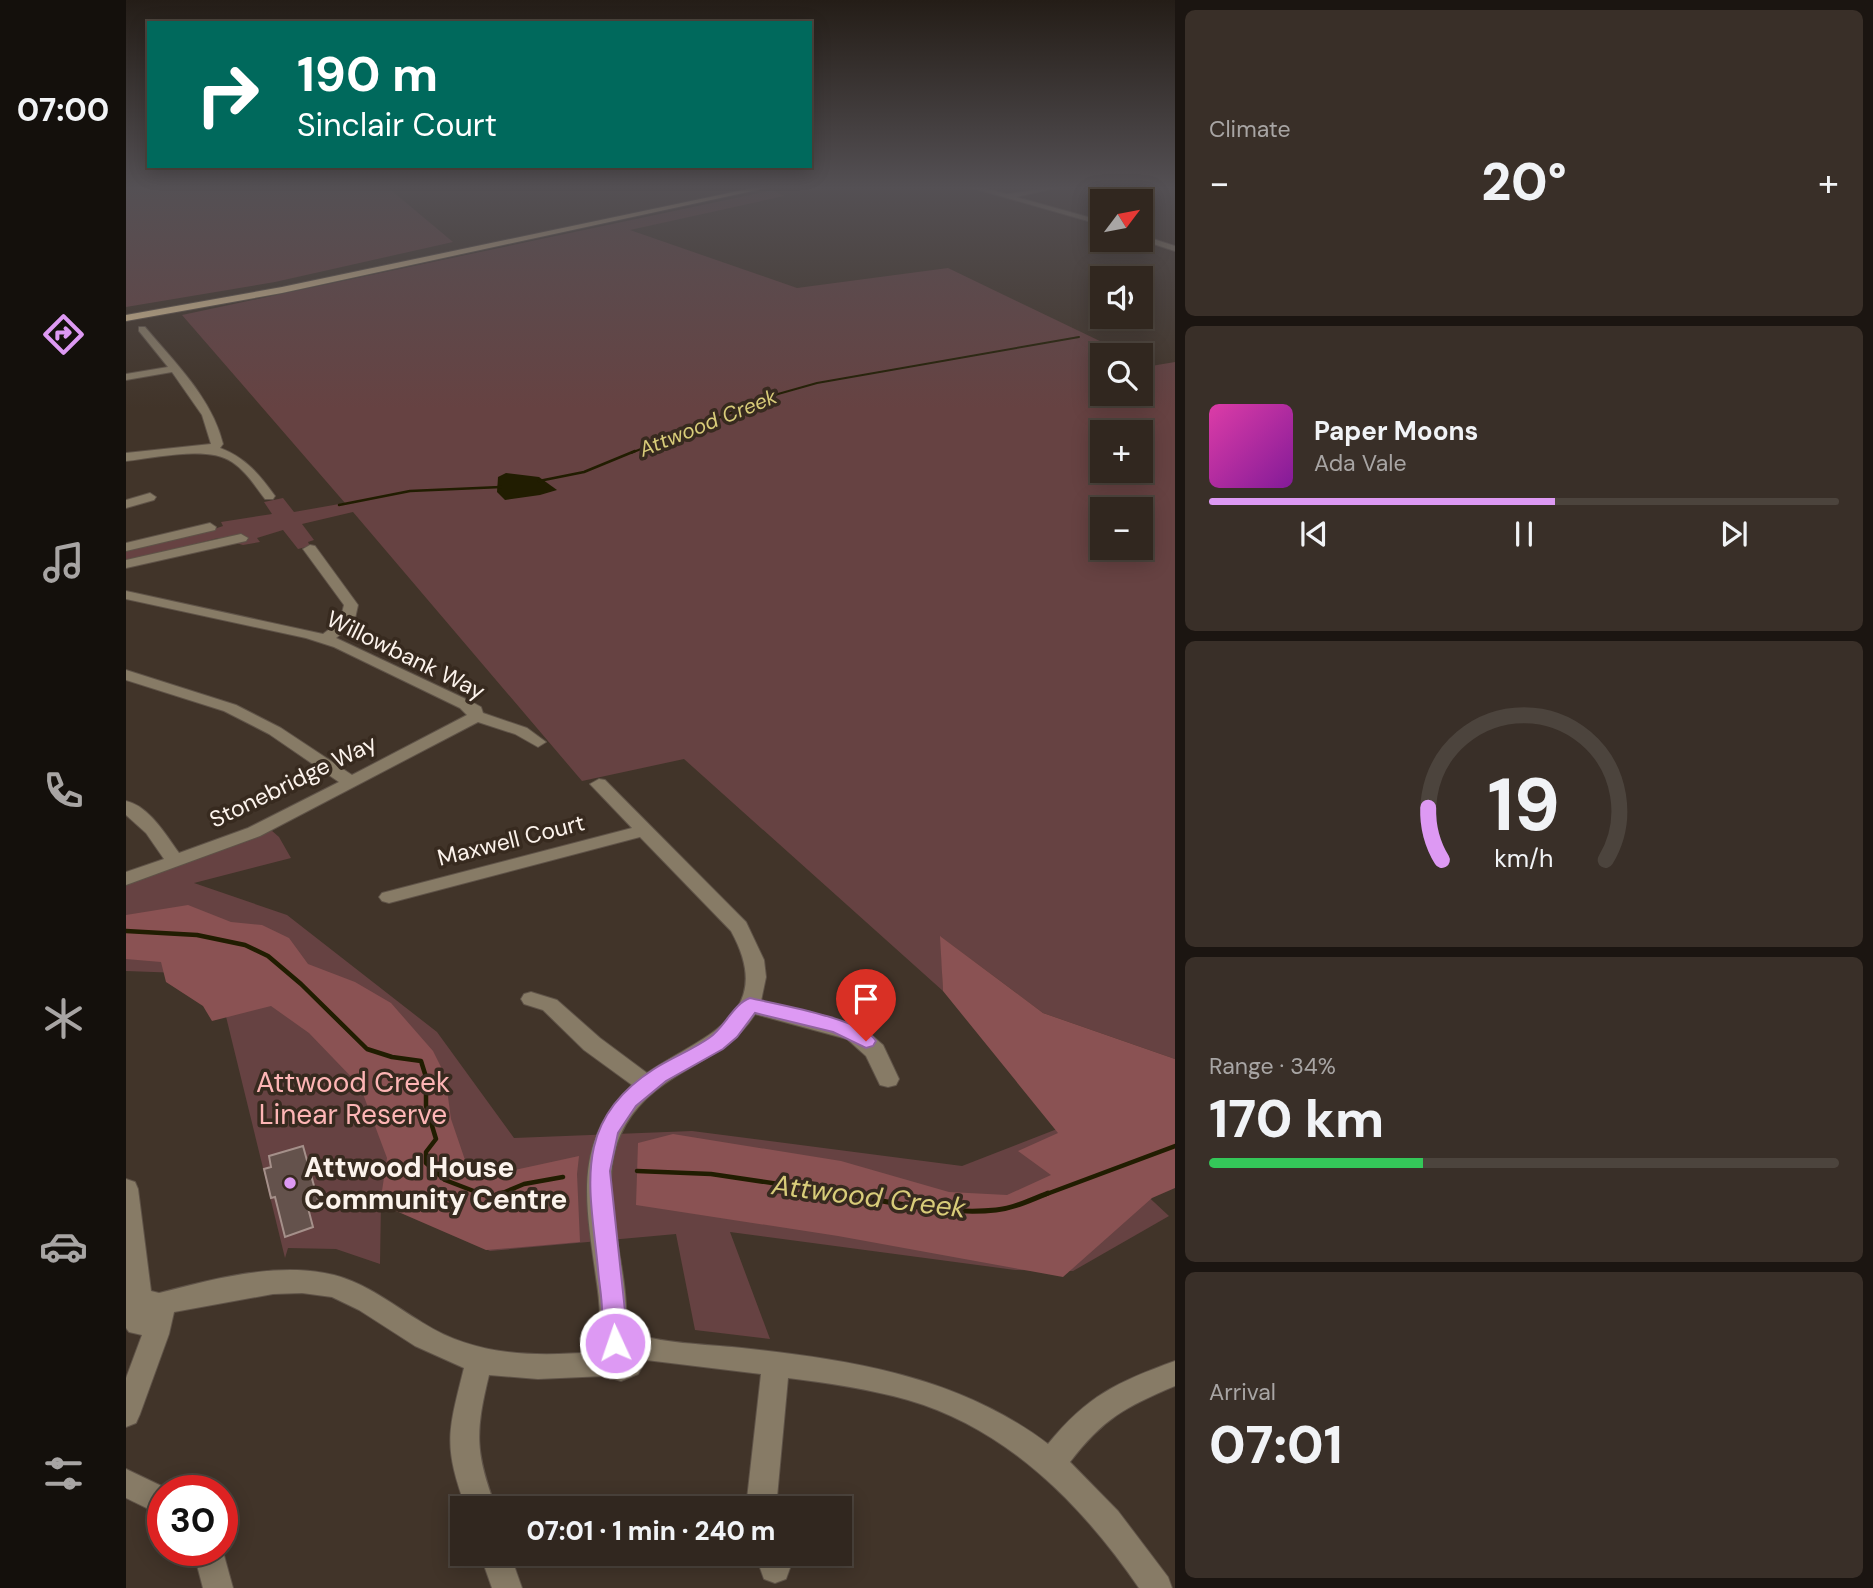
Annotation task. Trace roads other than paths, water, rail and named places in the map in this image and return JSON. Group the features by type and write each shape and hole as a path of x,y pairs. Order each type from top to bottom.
{"main road":[{"path":"126,312 263,288 394,260"},
{"path":"126,318 282,290 410,260"}],"street":[{"path":"142,329 189,387 211,421 216,444 213,449"},
{"path":"126,377 173,369"},
{"path":"126,457 213,449 235,458 246,467 269,496"},
{"path":"126,504 150,497"},
{"path":"126,547 210,527"},
{"path":"126,564 240,538"},
{"path":"310,549 351,605 347,624 326,639"},
{"name":"Willowbank Way","path":"126,595 286,628 326,639 466,705 475,710 475,716 522,731 538,742"},
{"path":"126,675 206,699 250,718 275,731 351,782"},
{"name":"Stonebridge Way","path":"126,879 247,835 469,722 475,716"},
{"path":"600,784 732,920 750,944 756,980 750,1005 730,1032 716,1044 648,1084 618,1115 608,1131 602,1152 601,1198 620,1351"},
{"path":"126,806 152,829 175,861"},
{"name":"Maxwell Court","path":"389,897 645,830"},
{"path":"531,999 550,1004 592,1044 648,1084"},
{"path":"750,1005 854,1032 875,1051 888,1079"},
{"path":"126,1189 136,1263 134,1279 152,1313 143,1365 126,1414"},
{"path":"152,1313 185,1308 218,1292 264,1282 289,1280 335,1287 376,1306 444,1349 479,1361 522,1368 559,1368 620,1351 679,1354 876,1380 949,1402 986,1419 1021,1440 1086,1494 1112,1524 1157,1588"},
{"path":"477,1496 467,1465 463,1438 479,1361"},
{"path":"762,1496 776,1366"},
{"path":"1051,1463 1087,1420 1104,1406 1175,1373"},
{"path":"126,1483 147,1494"},
{"path":"212,1566 218,1588"},
{"path":"499,1566 507,1588"}],"waterway":[{"name":"Attwood Creek","path":"631,453 778,394 817,383 1079,337"},
{"name":"Attwood Creek","path":"539,481 584,472 635,451"},
{"name":"Attwood Creek","path":"339,505 410,491 501,487"},
{"name":"Attwood Creek","path":"126,931 197,935 245,945 268,956 301,984 367,1049 392,1057 421,1061 426,1077 426,1106 436,1139 426,1152 426,1163 445,1180 481,1194"},
{"name":"Attwood Creek","path":"1044,1195 1175,1146"},
{"name":"Attwood Creek","path":"637,1171 711,1174 852,1195"},
{"name":"Attwood Creek","path":"502,1193 524,1184 563,1177"},
{"name":"Attwood Creek","path":"481,1194 493,1196 502,1193"},
{"name":"Attwood Creek","path":"498,1195 502,1193"},
{"name":"Attwood Creek","path":"843,1193 880,1201 959,1211 996,1210 1048,1193"}],"place":[{"name":"Attwood House Community Centre","path":"290,1183"}],"park label":[{"name":"Attwood Creek Linear Reserve","path":"353,1098"}]}
